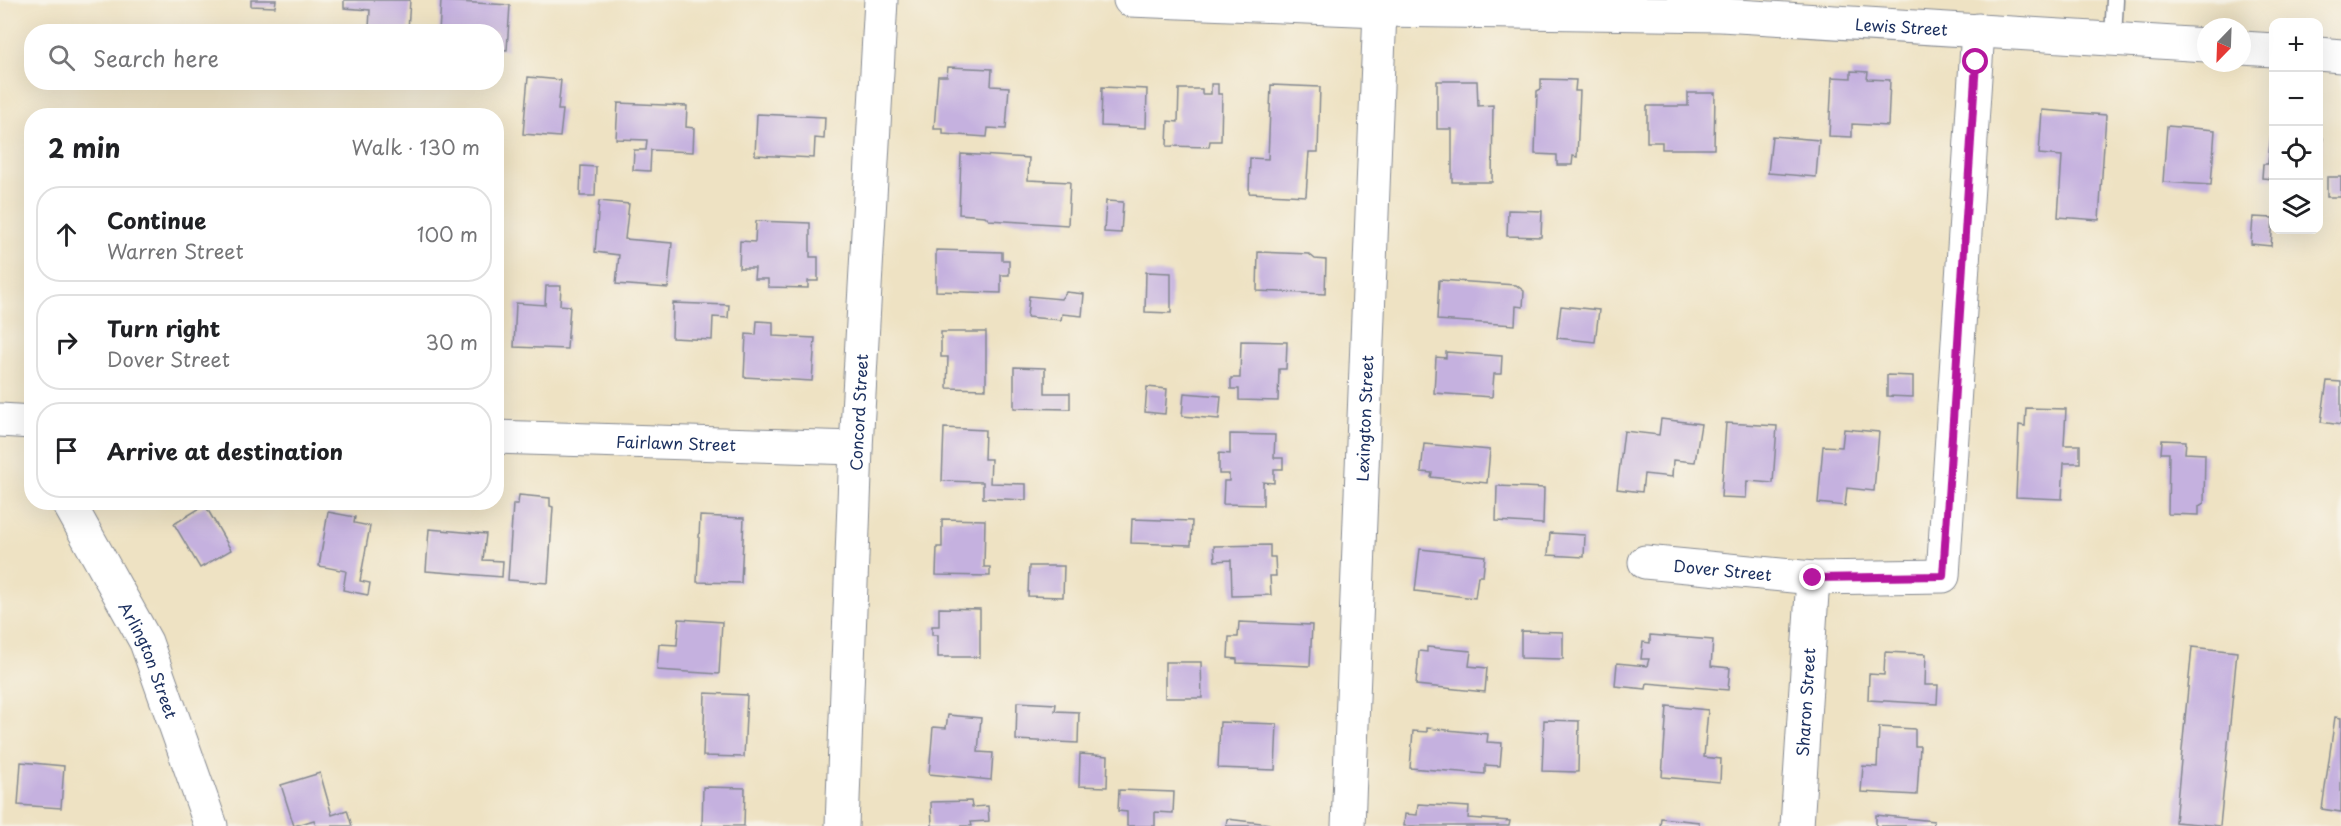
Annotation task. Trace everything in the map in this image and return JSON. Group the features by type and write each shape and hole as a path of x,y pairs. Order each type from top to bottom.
{"street":[{"name":"Concord Street","path":"842,826 856,448 881,0"},
{"name":"Lewis Street","path":"1130,0 1380,9 1721,15 1782,9 1978,30 2197,44"},
{"name":"Lexington Street","path":"1348,826 1380,9"},
{"name":"Dover Street","path":"1645,562 1813,578 1943,576 1978,30"},
{"path":"2251,49 2269,50"},
{"path":"2323,54 2341,56"},
{"name":"Fairlawn Street","path":"504,437 856,448"},
{"name":"Arlington Street","path":"72,510 146,642 211,826"},
{"name":"Sharon Street","path":"1797,826 1813,578"}],"lane":[{"path":"2113,38 2115,0"}],"building":[{"path":"251,0 276,0 275,7 251,6"},
{"path":"344,0 410,0 408,24 369,24 370,10 344,8"},
{"path":"441,1 510,5 507,50 504,50 504,24 440,24"},
{"path":"948,67 992,69 991,86 1009,87 1006,129 988,128 987,137 943,134 943,129 934,129 938,76 947,76"},
{"path":"1851,71 1868,72 1867,79 1890,80 1888,126 1852,124 1852,137 1829,136 1832,77 1851,78"},
{"path":"528,77 561,80 558,110 563,110 560,137 523,134"},
{"path":"1541,79 1576,80 1575,91 1580,91 1577,157 1573,156 1572,165 1557,165 1557,155 1535,154 1537,91 1541,89"},
{"path":"1437,81 1477,81 1478,106 1493,105 1492,182 1452,182 1452,129 1437,129"},
{"path":"1211,84 1218,84 1218,94 1222,94 1221,141 1210,141 1209,147 1167,146 1168,121 1178,122 1179,89 1202,89 1202,94 1211,94"},
{"path":"1271,85 1320,87 1318,152 1309,152 1306,196 1249,193 1250,158 1268,159"},
{"path":"1102,87 1147,89 1146,128 1101,126"},
{"path":"1688,93 1715,93 1714,149 1662,149 1662,142 1647,142 1647,106 1688,106"},
{"path":"618,103 687,106 686,127 694,128 693,152 651,150 650,171 633,170 634,150 646,150 647,140 616,139"},
{"path":"2042,110 2106,115 2099,220 2058,217 2062,156 2039,154"},
{"path":"757,114 825,117 824,139 815,138 814,158 755,155"},
{"path":"2167,126 2215,130 2211,185 2163,182"},
{"path":"1772,136 1819,140 1816,177 1768,173"},
{"path":"961,154 1029,158 1028,180 1070,182 1068,225 989,220 985,216 959,214"},
{"path":"2269,154 2269,179 2262,178 2263,164 2268,164"},
{"path":"581,166 596,167 595,196 580,196"},
{"path":"2327,177 2341,177 2341,197 2327,197"},
{"path":"599,201 629,204 625,239 672,243 668,288 616,284 619,255 595,252"},
{"path":"1106,201 1123,202 1121,233 1104,232"},
{"path":"1508,210 1542,211 1541,237 1507,236"},
{"path":"2253,217 2269,218 2271,246 2251,244"},
{"path":"756,221 810,223 810,257 818,257 818,281 808,281 808,288 768,287 768,279 754,279 755,268 739,268 740,241 755,242"},
{"path":"936,250 1002,252 1002,260 1009,260 1009,275 1001,275 1001,293 936,291"},
{"path":"1258,252 1309,254 1315,259 1326,260 1325,294 1257,291"},
{"path":"1146,272 1171,273 1171,313 1145,312"},
{"path":"1439,280 1516,285 1524,291 1523,307 1516,306 1515,325 1437,320"},
{"path":"546,286 561,286 560,305 570,306 567,349 514,347 516,303 545,305"},
{"path":"1066,292 1084,294 1082,316 1062,314 1061,320 1027,317 1029,296 1061,299"},
{"path":"673,303 729,305 728,318 713,317 712,340 672,338"},
{"path":"1561,306 1599,310 1595,342 1557,338"},
{"path":"757,321 773,322 773,336 815,338 812,381 744,377 746,334 756,335"},
{"path":"941,332 986,332 986,389 947,388 948,357 941,357"},
{"path":"1241,341 1287,342 1286,369 1279,369 1278,401 1239,400 1239,389 1231,389 1231,378 1240,378"},
{"path":"1446,352 1502,356 1501,374 1494,374 1492,397 1434,393 1436,357 1446,358"},
{"path":"1014,367 1045,368 1045,393 1070,393 1070,409 1014,408"},
{"path":"1887,375 1913,376 1913,397 1887,396"},
{"path":"2327,381 2341,382 2341,425 2321,422"},
{"path":"1147,387 1167,389 1165,414 1145,412"},
{"path":"1184,393 1221,396 1219,419 1182,416"},
{"path":"2026,408 2066,409 2064,445 2080,445 2080,463 2064,463 2062,499 2016,497 2019,425 2025,426"},
{"path":"1661,419 1701,424 1695,462 1673,460 1672,477 1644,474 1642,492 1617,489 1624,431 1659,435"},
{"path":"1726,423 1777,426 1773,483 1747,481 1746,498 1721,497"},
{"path":"944,428 985,430 984,459 991,459 990,483 1026,484 1026,500 983,498 983,482 942,481"},
{"path":"1844,429 1879,432 1874,491 1847,488 1845,506 1818,503 1823,446 1842,447"},
{"path":"1230,434 1275,435 1274,458 1283,458 1283,469 1274,469 1274,483 1263,482 1263,505 1223,504 1224,481 1229,481 1229,474 1219,474 1219,453 1230,454"},
{"path":"2162,440 2186,441 2185,453 2205,454 2204,503 2199,506 2199,515 2168,514 2169,453 2161,453"},
{"path":"1424,444 1490,450 1487,483 1431,477 1432,473 1421,472"},
{"path":"1497,486 1544,488 1543,524 1496,521"},
{"path":"519,495 550,498 550,506 553,507 548,583 508,580 513,504 518,504"},
{"path":"197,510 208,510 231,550 200,568 174,524"},
{"path":"328,512 355,517 354,523 370,526 360,581 370,583 368,595 343,590 346,571 319,566"},
{"path":"700,516 744,518 741,583 697,582"},
{"path":"942,519 985,520 984,567 990,567 990,576 936,575 937,547 942,547"},
{"path":"1132,519 1192,521 1191,545 1131,543"},
{"path":"429,529 486,534 483,560 503,561 502,577 426,571"},
{"path":"1550,533 1585,535 1584,557 1548,555"},
{"path":"1270,545 1270,557 1275,557 1276,576 1270,576 1271,595 1232,596 1231,560 1215,561 1214,546"},
{"path":"1420,549 1485,556 1483,576 1478,576 1475,598 1415,591"},
{"path":"1029,566 1064,566 1063,597 1028,596"},
{"path":"939,608 980,609 980,657 938,657 938,635 932,635 932,626 939,626"},
{"path":"679,619 722,622 719,674 657,670 659,644 677,645"},
{"path":"1239,622 1312,625 1310,666 1237,663 1237,659 1228,658 1229,637 1238,637"},
{"path":"1521,631 1563,632 1563,659 1521,658"},
{"path":"1650,635 1713,640 1711,666 1730,668 1728,690 1647,683 1646,689 1615,686 1617,663 1647,666 1649,659 1641,659 1643,642 1650,643"},
{"path":"1427,647 1471,651 1469,666 1487,668 1485,692 1416,685 1419,651 1427,652"},
{"path":"2192,647 2237,652 2220,826 2175,822"},
{"path":"1885,652 1926,654 1925,685 1938,685 1937,704 1868,700 1869,674 1884,675"},
{"path":"1165,662 1201,662 1202,698 1165,698"},
{"path":"705,693 747,695 744,757 703,756"},
{"path":"1017,702 1056,704 1055,711 1079,712 1078,743 1016,740"},
{"path":"1667,706 1708,710 1704,757 1721,759 1720,782 1662,777"},
{"path":"948,715 981,718 978,752 993,753 991,780 929,774 933,727 946,728"},
{"path":"2335,717 2341,718 2341,812 2322,809"},
{"path":"1544,720 1579,721 1578,772 1542,771"},
{"path":"1220,722 1277,724 1275,770 1218,768"},
{"path":"1879,727 1915,729 1915,746 1920,746 1917,795 1861,792 1863,766 1877,767"},
{"path":"1427,728 1488,734 1487,742 1502,743 1500,766 1485,765 1485,774 1410,768 1413,731 1427,732"},
{"path":"1080,754 1108,756 1107,787 1079,786"},
{"path":"21,762 64,766 61,808 18,805"},
{"path":"320,773 332,815 347,810 352,826 316,826 314,820 294,826 281,785"},
{"path":"703,787 745,788 744,826 702,826"},
{"path":"1119,790 1174,792 1173,813 1155,812 1155,826 1127,826 1127,812 1118,811"},
{"path":"971,801 972,807 988,806 989,821 971,822 972,826 932,826 931,802"},
{"path":"1418,804 1469,807 1468,818 1510,821 1509,826 1404,826 1405,814 1417,815"},
{"path":"1876,815 1934,821 1933,826 1876,826"},
{"path":"1661,818 1699,822 1699,826 1660,826"},
{"path":"1227,819 1269,824 1269,826 1226,826"}],"route":[{"path":"1813,578 1943,576 1976,62"}]}
